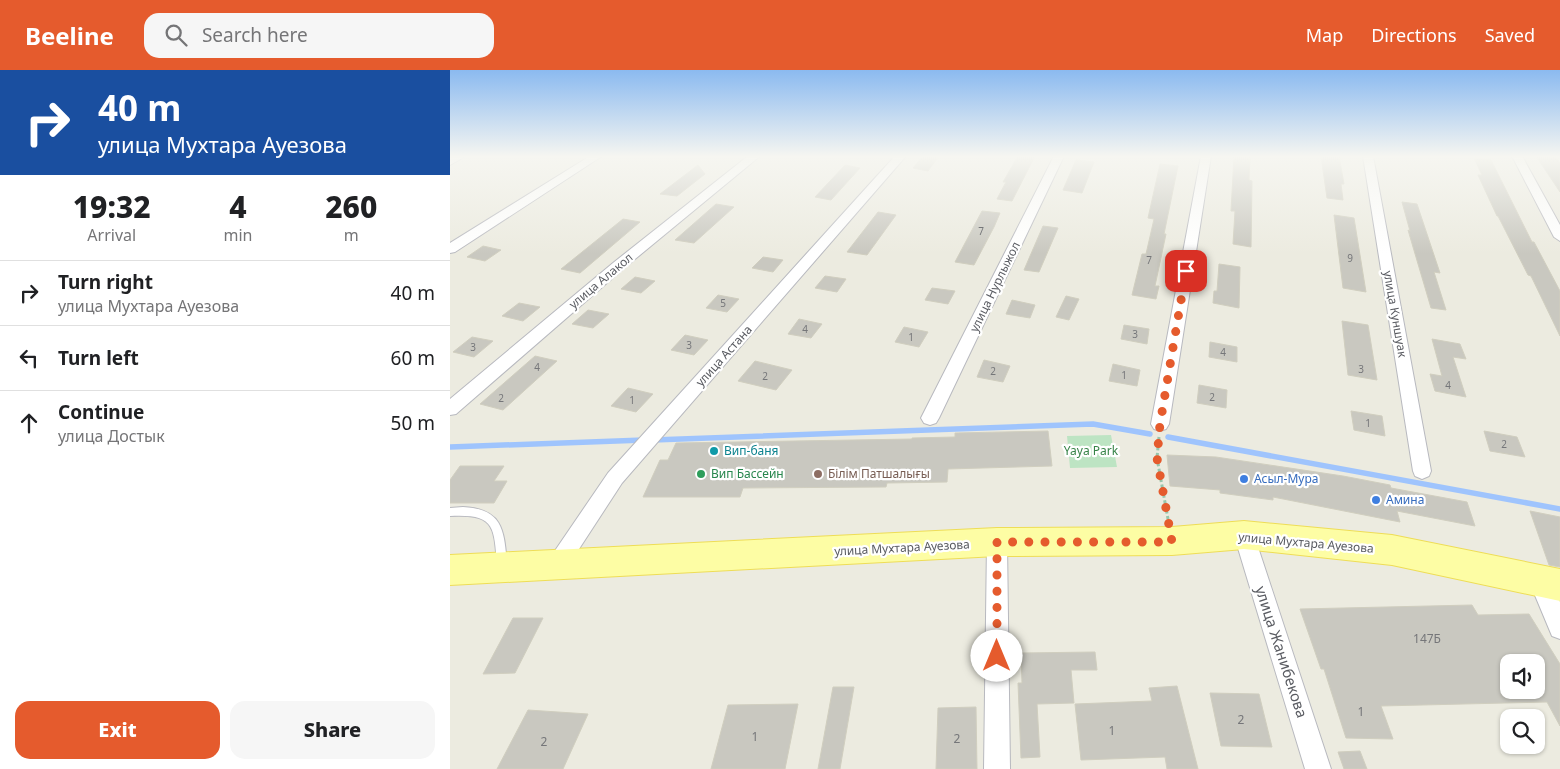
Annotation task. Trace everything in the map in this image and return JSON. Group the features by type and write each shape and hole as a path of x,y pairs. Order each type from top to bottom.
{"main road":[{"name":"улица Мухтара Ауезова","path":"450,570 997,542 1172,542 1244,535 1392,550 1550,583"}],"street":[{"path":"450,249 545,189"},
{"name":"улица Алакол","path":"450,409 618,266 714,189"},
{"name":"улица Астана","path":"557,565 616,478 873,189"},
{"name":"улица Нурлыжол","path":"930,418 1043,189"},
{"path":"1160,424 1200,189"},
{"name":"улица Куншуак","path":"1374,189 1422,471"},
{"path":"1534,189 1560,237"},
{"name":"улица Жанибекова","path":"1244,535 1318,769"},
{"path":"997,542 997,769"},
{"path":"1550,583 1560,628"}],"lane":[{"path":"450,512 474,511 484,515 497,527 503,566"}],"path":[{"path":"1160,424 1157,458 1172,542"}],"green space":[{"name":"Yaya Park","path":"1111,435 1117,467 1070,468 1067,436"}],"building":[{"path":"667,189 686,189 677,196 660,194"},
{"path":"823,189 841,189 831,200 815,197"},
{"path":"1002,189 1018,189 1012,201 997,199"},
{"path":"1064,189 1084,189 1082,193 1063,190"},
{"path":"1155,189 1173,189 1155,286 1159,286 1156,299 1132,295 1142,254 1146,254 1154,219 1148,218"},
{"path":"1232,189 1252,189 1251,247 1233,244 1235,211 1231,211"},
{"path":"1326,189 1342,189 1343,200 1327,198"},
{"path":"1484,189 1505,189 1532,242 1534,242 1560,291 1560,336 1531,276 1528,275"},
{"path":"1402,202 1417,204 1440,273 1434,272 1446,310 1431,308 1408,230 1410,231"},
{"path":"716,204 734,207 694,243 675,240"},
{"path":"982,211 1000,213 974,265 955,262"},
{"path":"878,212 896,215 867,255 847,252"},
{"path":"1334,215 1354,218 1366,292 1343,288"},
{"path":"623,219 640,222 580,273 561,269"},
{"path":"1043,226 1058,228 1039,272 1024,270"},
{"path":"483,246 501,250 485,261 467,257"},
{"path":"763,257 783,260 773,272 752,268"},
{"path":"1219,264 1240,267 1239,308 1213,303 1214,291 1217,291"},
{"path":"825,276 846,279 837,292 815,288"},
{"path":"635,277 655,281 641,293 621,289"},
{"path":"932,288 955,291 948,304 925,300"},
{"path":"718,295 739,299 727,312 706,308"},
{"path":"1066,296 1079,299 1069,320 1056,317"},
{"path":"1012,300 1035,305 1030,318 1006,314"},
{"path":"519,303 540,307 523,321 502,316"},
{"path":"588,310 609,314 593,328 572,324"},
{"path":"799,319 822,324 811,338 788,334"},
{"path":"1342,321 1368,325 1377,380 1348,375"},
{"path":"1124,325 1149,329 1147,344 1121,339"},
{"path":"904,327 928,332 919,347 895,342"},
{"path":"685,335 708,340 694,355 671,350"},
{"path":"472,337 493,341 474,357 453,352"},
{"path":"1432,339 1460,344 1466,359 1453,357 1466,397 1435,391 1430,374 1442,376"},
{"path":"1210,342 1237,347 1237,362 1209,357"},
{"path":"535,356 557,361 503,410 480,404"},
{"path":"984,360 1010,366 1003,382 977,377"},
{"path":"755,361 792,370 776,390 738,381"},
{"path":"1113,364 1140,370 1137,386 1109,381"},
{"path":"1199,385 1227,390 1226,408 1197,403"},
{"path":"628,388 653,394 636,412 611,406"},
{"path":"1351,411 1382,416 1385,436 1354,430"},
{"path":"1048,431 1052,466 948,469 947,482 887,483 886,487 743,488 740,497 643,497 660,460 668,460 676,443 912,439 955,437 955,433"},
{"path":"1484,431 1517,437 1525,457 1490,451"},
{"path":"1167,455 1216,457 1343,476 1390,485 1391,488 1467,502 1475,526 1397,511 1400,522 1273,497 1273,500 1220,493 1220,490 1170,486"},
{"path":"460,466 504,466 494,481 507,481 494,503 450,503 450,480"},
{"path":"1530,511 1560,517 1560,567 1549,565"},
{"path":"1472,605 1478,615 1529,614 1560,664 1560,726 1547,702 1381,706 1393,739 1346,738 1324,669 1321,669 1300,609"},
{"path":"513,618 543,618 515,673 483,674"},
{"path":"1095,652 1097,670 1071,670 1074,703 1037,704 1040,757 1021,758 1018,683 1022,683 1021,653"},
{"path":"1177,686 1198,769 1167,769 1165,757 1081,760 1075,704 1152,701 1149,688"},
{"path":"833,687 854,687 840,769 818,769"},
{"path":"1210,693 1259,694 1272,747 1221,746"},
{"path":"798,704 785,769 711,769 728,705"},
{"path":"976,707 977,769 936,769 938,708"},
{"path":"528,710 588,714 563,769 497,769"},
{"path":"1360,751 1367,769 1344,769 1338,752"}],"waterway":[{"path":"653,440 1093,424 1150,434"},
{"path":"1168,437 1560,509"},
{"path":"450,447 644,440"}],"place":[{"name":"Вип-баня","path":"714,451"},
{"name":"Вип Бассейн","path":"701,474"},
{"name":"Білім Патшалығы","path":"818,474"},
{"name":"Асыл-Мура","path":"1244,479"},
{"name":"Амина","path":"1376,500"}],"route":[{"path":"997,656 997,542 1172,542 1157,458 1160,424 1186,271"}]}
